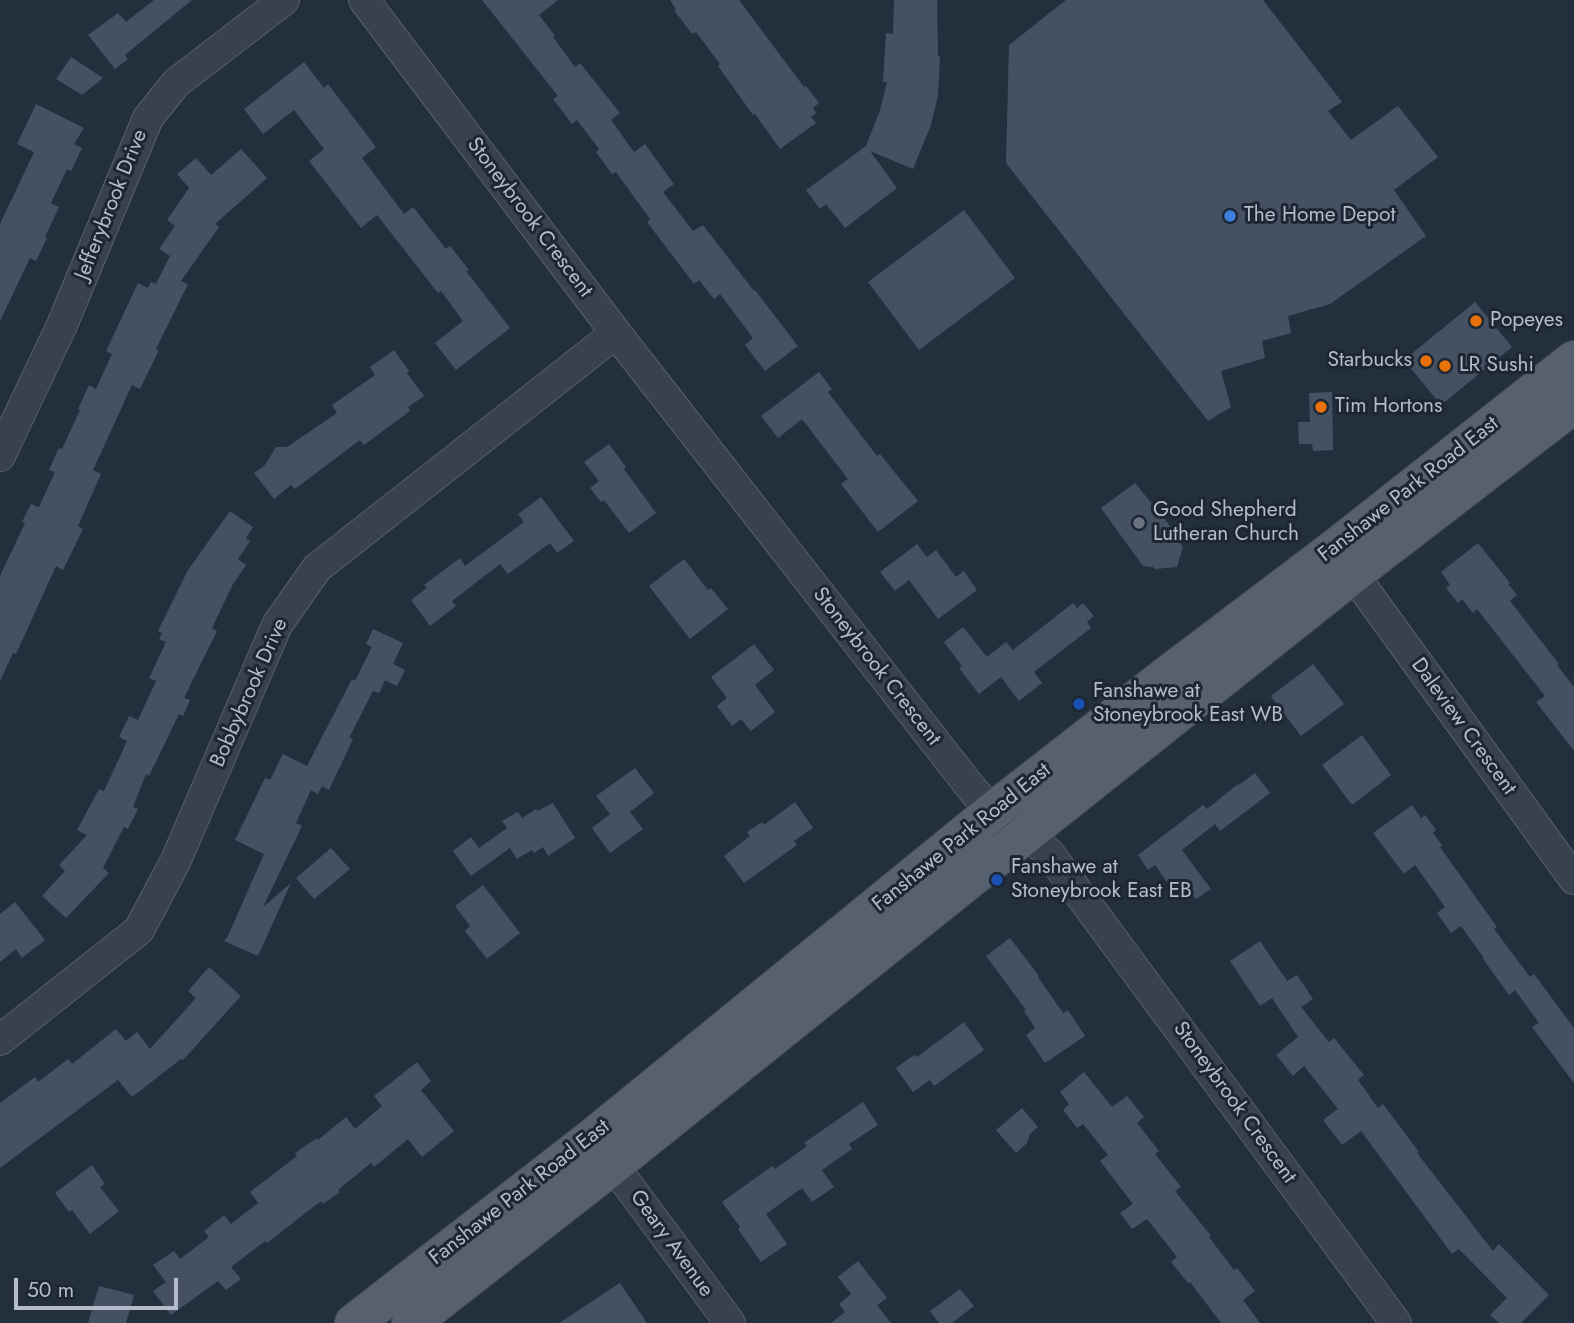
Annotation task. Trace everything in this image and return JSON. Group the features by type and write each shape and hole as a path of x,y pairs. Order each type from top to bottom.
{"main road":[{"name":"Fanshawe Park Road East","path":"354,1323 590,1139 992,812 1574,360"},
{"name":"Fanshawe Park Road East","path":"411,1323 613,1166 1353,574 1574,404"}],"street":[{"name":"Jefferybrook Drive","path":"0,456 62,325 148,118 176,82 284,0"},
{"name":"Stoneybrook Crescent","path":"364,0 616,333 956,768 992,812 1049,853 1396,1323"},
{"name":"Bobbybrook Drive","path":"0,1040 139,930 176,860 277,625 317,568 616,333"},
{"name":"Daleview Crescent","path":"1353,574 1574,879"},
{"name":"Geary Avenue","path":"613,1166 730,1323"}],"building":[{"path":"154,0 192,0 125,55 128,59 115,69 88,35 118,13 126,22"},
{"path":"482,0 558,0 539,15 555,36 553,37 575,67 580,63 620,113 611,120 634,152 645,144 674,184 663,192 693,231 703,225 798,346 765,371 745,345 753,338 720,294 714,299 699,280 694,284 647,222 650,219 616,172 612,174 596,152 599,149 577,120 572,124 553,99 558,96"},
{"path":"670,0 739,0 819,103 813,108 816,113 811,117 816,123 780,149 755,114 753,115 696,32 692,34 674,10 676,9"},
{"path":"894,0 937,0 940,56 938,95 931,125 913,169 870,151 897,188 845,228 826,204 820,209 806,190 866,146 887,82 883,82 886,33 893,34"},
{"name":"The Home Depot","path":"1066,0 1263,0 1342,102 1328,111 1351,140 1398,106 1438,157 1394,190 1426,236 1330,304 1288,316 1291,333 1262,341 1265,358 1221,371 1231,407 1208,421 1006,163 1009,45"},
{"path":"71,57 103,78 82,95 56,79"},
{"path":"304,62 324,88 328,84 376,147 362,158 404,214 413,207 446,249 450,246 510,328 456,370 435,343 463,321 377,215 361,228 309,161 324,149 294,110 263,134 244,109"},
{"path":"36,104 84,128 74,144 82,148 71,171 67,169 51,203 59,207 45,237 47,238 36,261 30,258 0,321 0,224 34,152 17,144"},
{"path":"241,149 267,178 215,224 219,227 181,281 188,284 156,349 159,350 140,389 132,385 93,470 101,474 78,526 83,529 63,570 56,566 16,654 13,653 0,681 0,576 31,504 39,507 55,472 49,470 59,448 62,449 89,385 96,389 112,354 106,351 138,283 148,288 151,282 156,284 170,256 159,249 175,226 167,220 189,188 177,174 196,158 211,175"},
{"path":"964,210 1015,278 919,350 868,282"},
{"path":"1475,302 1512,347 1441,405 1404,360"},
{"path":"394,350 424,396 408,407 410,411 364,445 360,440 295,489 291,485 274,499 254,473 265,465 276,447 287,447 337,413 332,405 375,375 370,367"},
{"path":"819,372 832,389 828,392 877,456 880,454 918,501 878,532 841,484 848,479 802,419 778,438 761,416"},
{"name":"Tim Hortons","path":"1332,392 1333,450 1313,451 1312,444 1299,444 1298,422 1310,422 1309,393"},
{"path":"609,444 656,513 629,533 604,500 601,502 590,488 599,481 584,462"},
{"name":"Good Shepherd Lutheran Church","path":"1135,483 1179,537 1183,547 1177,567 1155,569 1143,566 1101,508"},
{"path":"541,497 574,541 557,553 550,543 508,574 500,564 452,601 456,606 430,626 411,600 427,588 424,585 460,558 465,566 524,522 518,514"},
{"path":"230,511 253,527 246,538 250,541 238,559 246,565 233,584 212,628 217,631 184,698 190,700 183,716 179,714 149,776 146,774 133,807 138,809 128,829 124,827 103,868 109,873 66,918 42,896 65,871 59,865 87,835 77,830 99,789 104,791 127,741 119,737 129,716 138,720 156,681 149,678 166,642 159,639 162,633 158,631 188,570"},
{"path":"1478,543 1517,595 1510,601 1574,687 1574,751 1536,702 1545,696 1477,609 1473,613 1462,599 1458,603 1446,588 1450,585 1441,572"},
{"path":"917,544 927,557 936,550 956,577 964,571 977,590 938,619 909,580 895,591 880,572"},
{"path":"684,559 708,590 711,588 728,609 690,639 649,586"},
{"path":"1073,603 1077,608 1083,603 1094,616 1087,622 1091,628 1034,672 1042,683 1019,701 1001,677 979,694 944,642 963,627 987,657 1006,642 1013,650"},
{"path":"373,629 403,643 393,664 405,670 397,686 385,680 379,693 373,691 349,738 353,739 329,790 322,786 318,794 311,790 296,823 302,826 263,907 291,883 258,956 224,941 264,854 235,840 265,778 270,780 283,754 307,766 352,679 355,681 372,647 366,644"},
{"path":"754,644 774,670 755,685 775,712 751,731 741,719 732,726 717,706 727,698 711,677"},
{"path":"1313,664 1344,704 1301,736 1271,696"},
{"path":"1362,735 1391,775 1352,805 1322,765"},
{"path":"635,768 654,793 630,812 643,829 610,853 592,828 610,814 596,796"},
{"path":"1255,773 1270,793 1220,831 1215,824 1182,850 1211,889 1196,899 1190,891 1179,899 1155,865 1148,870 1138,855 1203,805 1207,809"},
{"path":"795,802 813,828 794,841 797,845 744,883 724,856 750,836 747,832 762,822 764,825"},
{"path":"553,803 575,838 548,856 543,847 517,859 510,848 471,876 453,851 471,837 479,848 507,828 502,821 518,812 522,818"},
{"path":"1412,805 1421,818 1425,815 1436,830 1433,833 1442,845 1440,847 1497,927 1494,929 1530,977 1534,974 1574,1028 1574,1083 1532,1027 1539,1023 1515,990 1509,995 1461,926 1451,933 1437,913 1445,907 1415,865 1404,874 1373,833"},
{"path":"331,848 350,869 314,899 296,878"},
{"path":"483,885 520,933 487,959 465,931 470,926 455,906"},
{"path":"15,902 45,940 22,958 16,949 0,962 0,914"},
{"path":"1010,938 1063,1013 1068,1010 1085,1036 1045,1063 1026,1035 1035,1028 1024,1011 1026,1010 986,956"},
{"path":"1260,941 1287,981 1297,975 1313,999 1301,1007 1329,1042 1334,1038 1364,1075 1358,1080 1378,1108 1383,1104 1419,1152 1417,1153 1493,1251 1499,1244 1549,1295 1521,1323 1499,1323 1490,1315 1507,1298 1459,1249 1452,1254 1361,1131 1342,1145 1323,1120 1338,1109 1304,1066 1293,1076 1276,1055 1298,1037 1272,998 1260,1006 1230,961"},
{"path":"209,967 241,996 183,1060 132,1097 118,1080 0,1168 0,1103 35,1077 38,1082 68,1059 72,1064 116,1029 126,1041 137,1032 150,1049 196,998 188,991"},
{"path":"964,1022 984,1050 934,1086 930,1080 913,1092 896,1068 914,1055 917,1057"},
{"path":"417,1062 431,1081 421,1090 454,1131 422,1157 408,1139 374,1167 371,1163 338,1190 340,1192 323,1204 321,1201 231,1267 241,1279 226,1290 218,1281 171,1315 153,1291 166,1282 153,1265 174,1251 180,1259 209,1237 204,1231 224,1215 231,1224 258,1203 250,1192 297,1156 295,1153 317,1138 318,1140 346,1117 355,1129 382,1106 374,1096"},
{"path":"1084,1072 1112,1107 1127,1096 1144,1117 1137,1123 1159,1151 1155,1154 1181,1187 1175,1191 1234,1270 1237,1268 1255,1291 1243,1300 1260,1323 1221,1323 1171,1262 1177,1257 1147,1219 1132,1229 1120,1213 1133,1204 1100,1161 1108,1155 1083,1124 1077,1128 1063,1110 1069,1104 1060,1092"},
{"path":"863,1102 878,1125 849,1144 852,1149 822,1170 834,1187 812,1202 802,1188 766,1214 787,1244 761,1262 722,1202 772,1166 775,1169 807,1146 804,1143"},
{"path":"1022,1108 1038,1127 1016,1153 996,1130"},
{"path":"92,1165 105,1184 100,1187 119,1211 90,1234 55,1193"},
{"path":"858,1261 887,1298 877,1305 891,1323 831,1323 845,1312 839,1304 851,1294 838,1277"},
{"path":"620,1283 647,1323 559,1323"},
{"path":"99,1286 134,1295 126,1323 88,1323"},
{"path":"960,1289 974,1306 952,1323 939,1323 930,1311"}],"place":[{"name":"The Home Depot","path":"1230,216"},
{"name":"Popeyes","path":"1476,321"},
{"name":"Starbucks","path":"1426,361"},
{"name":"LR Sushi","path":"1445,366"},
{"name":"Tim Hortons","path":"1321,407"},
{"name":"Good Shepherd Lutheran Church","path":"1139,523"},
{"name":"Fanshawe at Stoneybrook East WB","path":"1079,704"},
{"name":"Fanshawe at Stoneybrook East EB","path":"997,880"}]}
